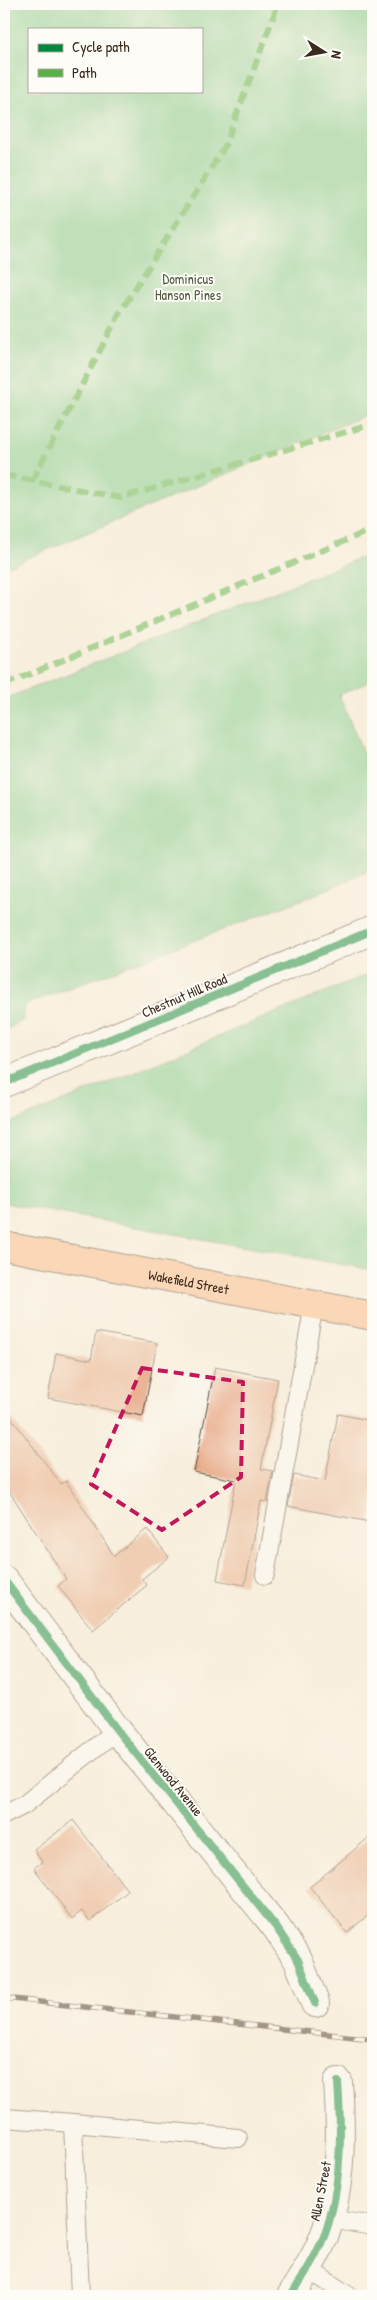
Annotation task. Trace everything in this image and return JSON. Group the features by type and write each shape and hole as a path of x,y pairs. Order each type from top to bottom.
{"main road":[{"name":"Wakefield Street","path":"4,1246 373,1316"}],"street":[{"name":"Chestnut Hill Road","path":"4,1084 373,930"},
{"name":"Glenwood Avenue","path":"4,1580 117,1730 276,1927 298,1960 315,2003"},
{"name":"Allen Street","path":"291,2296 308,2269 330,2219 341,2137 338,2082"}],"lane":[{"path":"265,1575 314,1305"},
{"path":"4,1815 24,1805 117,1730"},
{"path":"4,2118 238,2138"},
{"path":"73,2123 80,2296"},
{"path":"330,2219 373,2226"},
{"path":"308,2269 349,2296"}],"highlighted area":[{"path":"142,1368 243,1382 241,1477 162,1530 91,1484"}],"green space":[{"name":"Dominicus Hanson Pines","path":"4,4 373,4 373,412 4,568"},
{"path":"373,553 373,680 339,695 373,776 373,869 309,897 24,1005 23,1020 4,1031 4,699"},
{"path":"373,972 373,1270 4,1203 4,1126"}],"building":[{"path":"96,1332 157,1343 143,1416 48,1398 56,1353 91,1360"},
{"path":"215,1367 278,1379 261,1469 273,1471 267,1502 261,1501 245,1585 217,1580 236,1480 194,1472"},
{"path":"4,1408 61,1484 66,1481 114,1556 147,1529 169,1557 142,1579 147,1585 93,1630 58,1586 66,1579 4,1483"},
{"path":"338,1414 373,1421 373,1508 370,1522 288,1506 294,1475 325,1481"},
{"path":"73,1820 128,1891 90,1921 82,1911 72,1919 34,1868 42,1862 34,1850"},
{"path":"373,1834 373,1911 347,1933 310,1887"}],"railway":[{"path":"4,1998 373,2039"}],"marked path":[{"path":"32,481 119,314 225,146 278,4"},
{"path":"4,475 121,498 373,424"},
{"path":"4,685 373,529"}],"cycle path":[{"path":"4,1083 373,930"},
{"path":"4,1580 117,1730 276,1927 298,1960 315,2003"},
{"path":"291,2296 319,2249 334,2201 340,2150 338,2082"}]}
